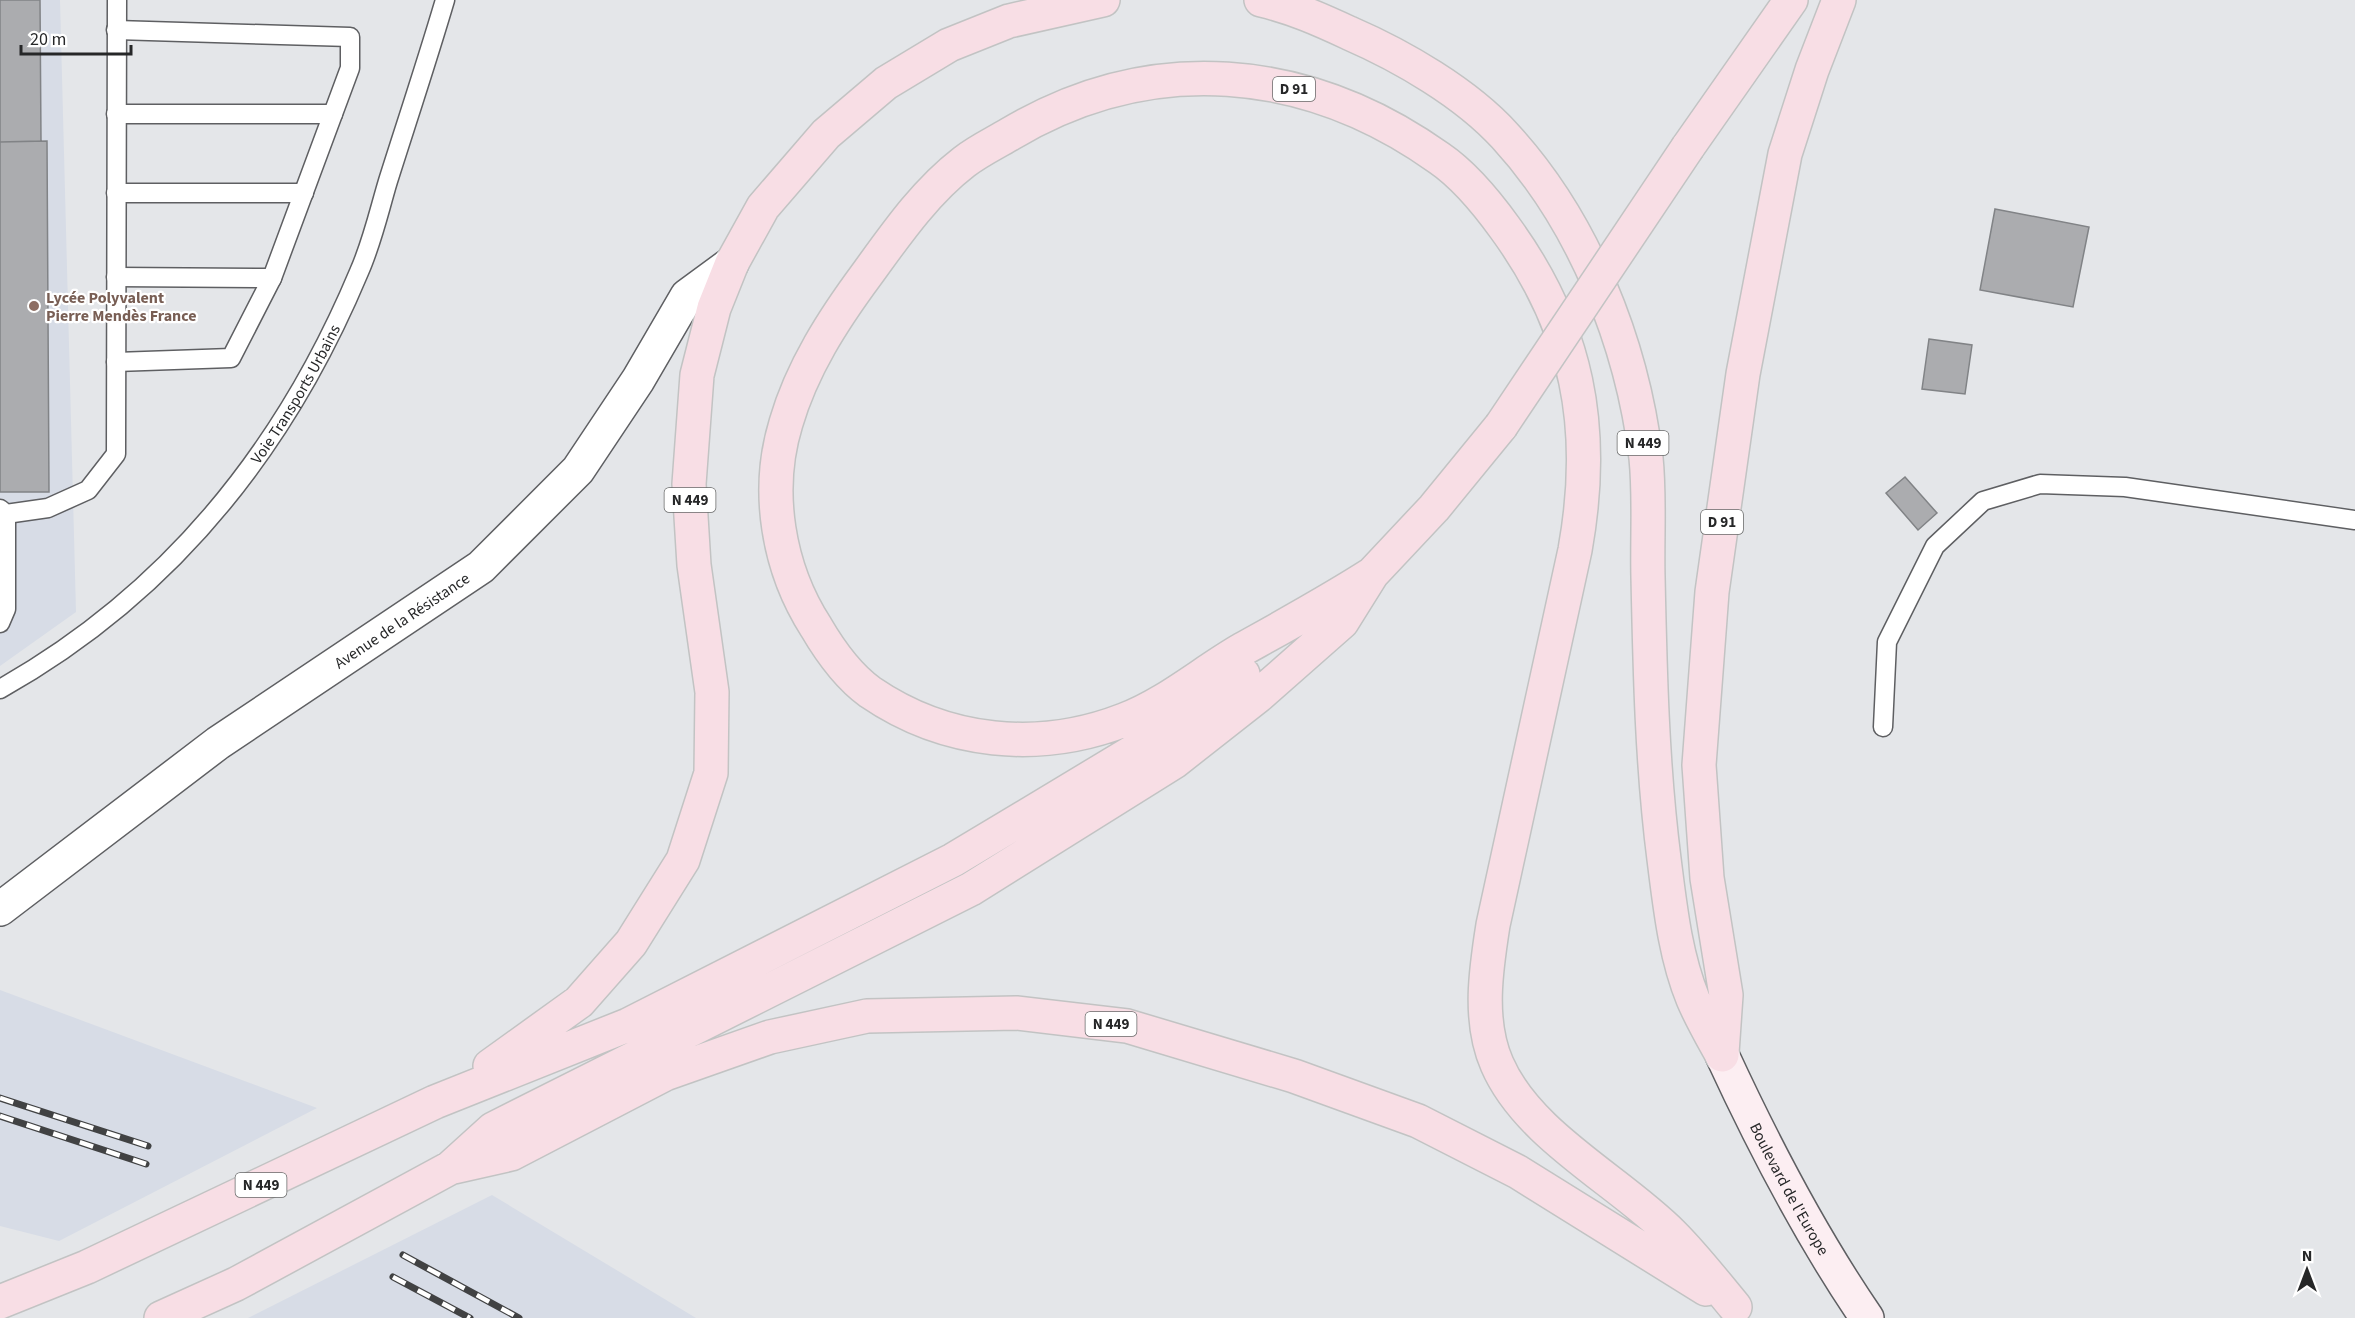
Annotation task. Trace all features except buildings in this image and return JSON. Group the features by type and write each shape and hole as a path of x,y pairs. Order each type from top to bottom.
{"main road":[{"name":"N 449","path":"0,1302 87,1267 435,1102 579,1002 631,943 683,860 711,773 712,692 694,565 689,484 696,386 714,308 732,263 763,207 826,134 886,83 949,45 1009,21 1104,0"},
{"name":"N 449","path":"1261,0 1311,16 1384,48 1452,90 1504,134 1540,179 1582,249 1616,328 1633,389 1646,460 1650,682 1656,795 1671,918 1693,999 1722,1055"},
{"name":"D 91","path":"1741,1313 1672,1234 1560,1142 1523,1105 1497,1064 1488,1031 1484,983 1493,925 1575,550 1582,514 1585,464 1575,376 1557,314 1530,262 1493,212 1446,162 1392,127 1335,101 1279,84 1222,78 1161,79 1102,92 1045,113 965,161 922,201 838,314 807,368 785,426 777,479 778,525 785,566 804,610 832,654 867,690 914,716 958,733 1005,742 1062,737 1122,721 1176,695 1237,653 1334,613 1434,508 1501,426 1688,147 1791,0"},
{"name":"D 91","path":"1722,1055 1726,994 1707,878 1699,765 1712,592 1747,352 1785,154 1812,70 1839,0"},
{"path":"435,1102 628,1025 953,860 1161,735 1334,613"},
{"path":"450,1168 493,1129 971,889 1174,762 1258,696 1334,613"},
{"name":"N 449","path":"161,1318 236,1284 450,1168 511,1154 665,1074 770,1037 867,1016 1016,1014 1127,1026 1294,1076 1418,1121 1518,1172 1741,1313"},
{"name":"Boulevard de l'Europe","path":"1722,1055 1798,1208 1866,1318"}],"street":[{"name":"Avenue de la Résistance","path":"0,909 218,743 481,567 578,470 638,380 687,296 732,263"}],"lane":[{"path":"0,623 6,609 3,512 48,508 88,490 116,454 117,0"},
{"name":"Voie Transports Urbains","path":"0,689 90,631 161,572 227,499 272,439 316,366 360,270 445,0"},
{"path":"116,30 350,37 350,68 304,193 272,278 231,358 116,362"},
{"path":"116,114 333,114"},
{"path":"116,193 304,193"},
{"path":"116,277 272,278"},
{"path":"1883,728 1887,642 1935,546 1983,501 2040,484 2125,487 2355,520"}],"shaded area":[{"name":"Lycée Polyvalent Pierre Mendès France","path":"0,0 60,0 76,612 0,666"},
{"path":"0,990 317,1108 59,1241 0,1226"},
{"path":"492,1195 696,1318 248,1318"}],"railway":[{"path":"0,1098 148,1146"},
{"path":"0,1116 146,1164"},
{"path":"403,1255 519,1318"},
{"path":"393,1277 470,1318"}],"place":[{"name":"Lycée Polyvalent Pierre Mendès France","path":"34,306"}]}
